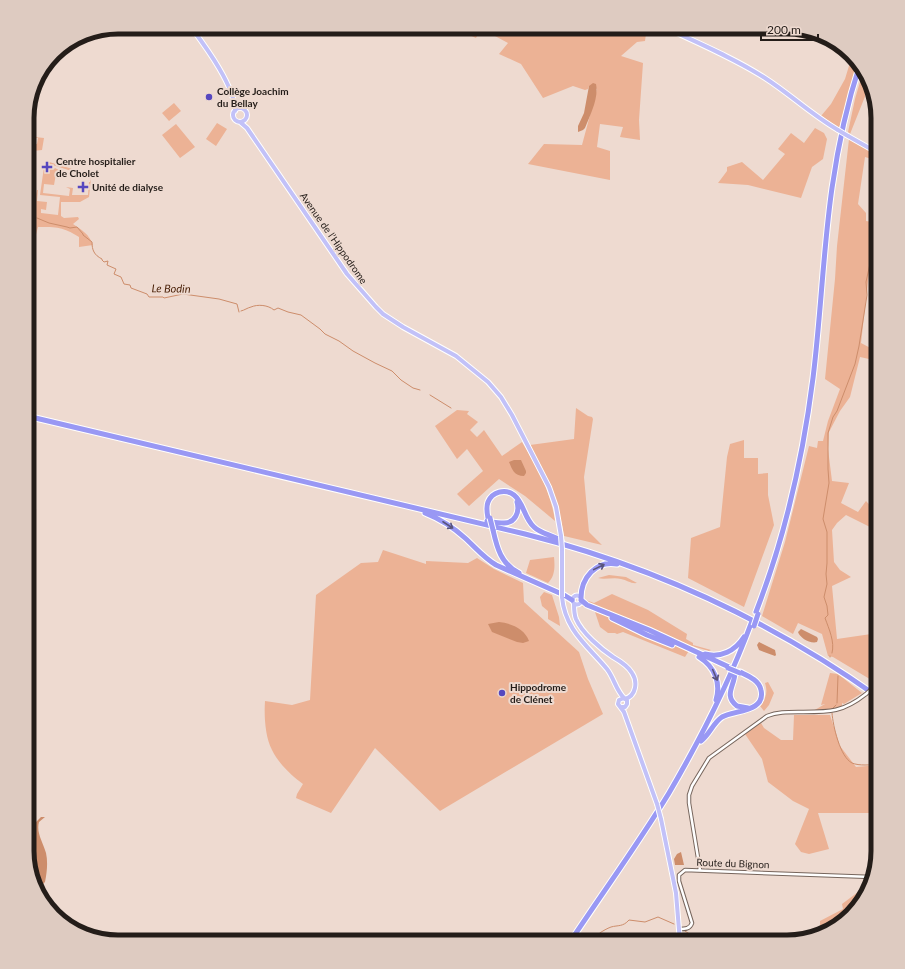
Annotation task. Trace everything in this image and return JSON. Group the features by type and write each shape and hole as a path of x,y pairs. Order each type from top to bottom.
{"highway":[{"path":"757,613 784,524 804,437 815,364 834,172 846,114 858,72"},
{"path":"575,935 657,812 676,781 703,731 757,613 785,532 798,482 807,438 817,372 835,188 845,129 859,75"},
{"path":"34,415 504,523 511,521 517,516 518,511 516,500 507,494 496,495 489,505 487,519"},
{"path":"34,418 560,543 637,568 696,592 765,626 826,662 871,692"},
{"path":"577,601 512,569 505,563 499,554 487,519 490,498 500,492 509,492 518,499 528,519 540,532 562,538 652,571 727,604 811,649 871,688"},
{"path":"413,508 450,526 496,565 577,601 647,635 686,649 752,678 758,684 761,694 759,702 748,710 722,718 712,726 702,741"},
{"path":"487,519 562,538"},
{"path":"492,530 497,552 502,561 513,572 527,579"},
{"path":"577,601 586,578 597,567 611,563 637,568"},
{"path":"686,649 708,655 724,654 738,645 752,624"},
{"path":"738,672 753,680 759,689 760,694 758,701 748,708 737,706 731,698 730,691 738,672 752,624"},
{"path":"686,649 707,663 713,670 718,681 717,698 703,731"},
{"path":"578,935 655,820 702,741 738,672"}],"main road":[{"path":"196,34 217,65 236,104 246,113 245,120 240,122 234,118 233,114 235,111 232,97"},
{"path":"679,34 730,58 757,73 783,90 818,118 871,149"},
{"path":"235,111 241,108"},
{"name":"Avenue de l’Hippodrome","path":"245,120 247,128"},
{"name":"Avenue de l’Hippodrome","path":"240,122 247,128 347,274 376,307 383,314 403,328 456,356 488,382 501,397 512,415 550,491 557,513 562,538 562,597 565,611 580,640 612,676 624,702 624,712 657,804 675,885 679,935"},
{"path":"577,601 575,613 579,624 597,645 632,670 637,680 637,689 635,694 624,702"}],"street":[{"path":"700,870 689,798 693,783 709,758 771,714 786,712 835,711 853,704 871,690"},
{"name":"Route du Bignon","path":"679,929 688,928 691,926 692,922 679,881 679,876 685,870 867,877"}],"shaded area":[{"path":"467,34 478,34 476,38"},
{"path":"496,34 646,34 645,41 637,42 621,56 643,63 639,120 640,140 620,137 623,127 600,124 597,147 610,151 610,180 528,164 544,144 582,145 597,89 589,86 588,89 585,90 573,86 543,98 521,64 499,54 508,43 495,36"},
{"path":"850,63 856,69 839,128 821,116 831,104 845,79"},
{"path":"860,82 862,82 867,91 850,134 848,132"},
{"path":"593,83 596,84 597,89 594,106 585,128 578,132 578,126 584,113 589,86"},
{"path":"174,103 181,111 169,121 162,113"},
{"path":"217,123 227,129 216,146 206,139"},
{"path":"176,124 195,147 180,158 162,135"},
{"path":"815,128 824,133 827,139 823,159 812,167 801,198 748,185 718,183 727,171 727,167 742,162 763,180 785,154 778,149 791,133 804,143"},
{"path":"34,136 44,138 42,150 34,151 34,144 37,144 38,138 34,138"},
{"path":"849,139 871,151 871,159 865,157 858,204 866,213 866,221 871,222 871,273 869,273 861,343 871,348 871,359 860,357 850,397 840,411 829,432 828,449 832,481 849,483 841,503 858,512 866,501 871,506 871,528 846,515 832,530 834,562 840,570 851,577 832,586 837,639 871,634 871,680 833,657 828,656 822,634 798,623 793,634 762,616 785,542 809,446 817,448 818,441 823,441 828,421 840,389 825,379 837,246"},
{"path":"46,161 89,174 91,179 78,175 78,173 46,163"},
{"path":"44,167 59,170 56,174 54,185 44,184 43,193 69,196 70,189 66,187 73,188 72,195 88,195 91,179 89,197 80,202 61,202 61,216 64,218 78,217 79,219 73,224 87,235 93,245 79,247 79,237 69,231 64,229 38,227 34,242 34,194 36,194 37,190 37,201 47,202 46,210 41,209 41,213 58,215 60,197 40,195"},
{"path":"576,408 593,419 584,477 589,532 602,545 564,536 559,512 551,489 530,445 574,439"},
{"path":"457,410 469,411 467,414 478,422 470,430 477,437 484,430 502,456 522,442 538,470 547,490 555,521 525,496 499,479 469,506 457,494 483,471 467,449 457,459 435,426"},
{"path":"744,440 744,458 758,458 758,474 768,473 768,495 774,525 744,607 688,578 691,538 720,527 727,457 730,444"},
{"path":"521,460 526,471 524,476 518,475 512,470 509,462"},
{"path":"383,550 426,564 426,561 468,563 477,558 494,569 523,583 524,602 579,652 588,679 603,714 440,811 375,748 331,813 296,798 303,784 286,769 272,750 268,739 266,726 265,701 292,705 310,700 316,595 361,563 378,562"},
{"path":"554,557 554,571 548,583 526,573 530,560"},
{"path":"609,575 626,577 637,583 618,578 598,578"},
{"path":"544,592 552,595 559,617 560,626 548,619 548,611 542,606 540,597"},
{"path":"612,594 648,610 687,634 686,639 693,643 693,645 711,650 709,651 692,646 685,657 623,632 617,634 608,633 600,627 595,612 582,606 583,599 594,603"},
{"path":"499,622 517,627 524,633 529,641 523,643 517,642 492,632 488,624"},
{"path":"801,629 817,637 817,642 811,642 803,638 798,632"},
{"path":"759,642 775,650 776,655 775,656 759,650 757,645"},
{"path":"830,673 838,674 862,693 844,704 842,703 842,708 813,711 825,704 821,705"},
{"path":"768,682 774,693 769,705 764,711 760,706 766,695 765,683"},
{"path":"794,715 830,715 840,746 856,767 871,766 871,813 818,813 829,849 809,854 801,852 795,844 809,809 793,801 768,782 762,759 745,734 761,723 764,728 781,740 793,740"},
{"path":"41,817 45,817 39,822 38,826 47,860 45,882 43,884 40,884 38,878 35,862 34,832 36,822"},
{"path":"681,852 684,865 675,865 674,859 677,854"},
{"path":"861,889 854,902 838,918 820,928 820,921 843,909 842,904"}],"waterway":[{"name":"Le Bodin","path":"37,218 49,223 70,228 77,227 83,235 92,242 95,254 104,262 108,261 107,265 116,269 114,274 121,277 124,284 130,285 131,288 147,294 149,297 164,298 183,294 219,299 237,304 239,312"},
{"path":"832,653 832,640 825,618 828,615 824,597 827,584 827,532 823,519 829,483 828,433 855,364 867,295 866,282 871,259"},
{"name":"Le Bodin","path":"241,311 254,306 263,306 274,310 278,308 301,315 325,334 339,341 353,351 392,371 401,380 413,388 420,390"},
{"name":"Le Bodin","path":"430,395 451,408"},
{"path":"837,703 838,676"},
{"path":"832,709 836,705"},
{"path":"832,713 838,741 848,760 858,765 871,765"},
{"path":"597,935 611,927 623,925 629,920 645,922 658,917 674,924"},
{"path":"685,931 691,935"}],"place":[{"name":"Collège Joachim du Bellay","path":"209,97"},
{"name":"Centre hospitalier de Cholet","path":"47,167"},
{"name":"Unité de dialyse","path":"83,187"},
{"name":"Hippodrome de Clénet","path":"502,693"}]}
